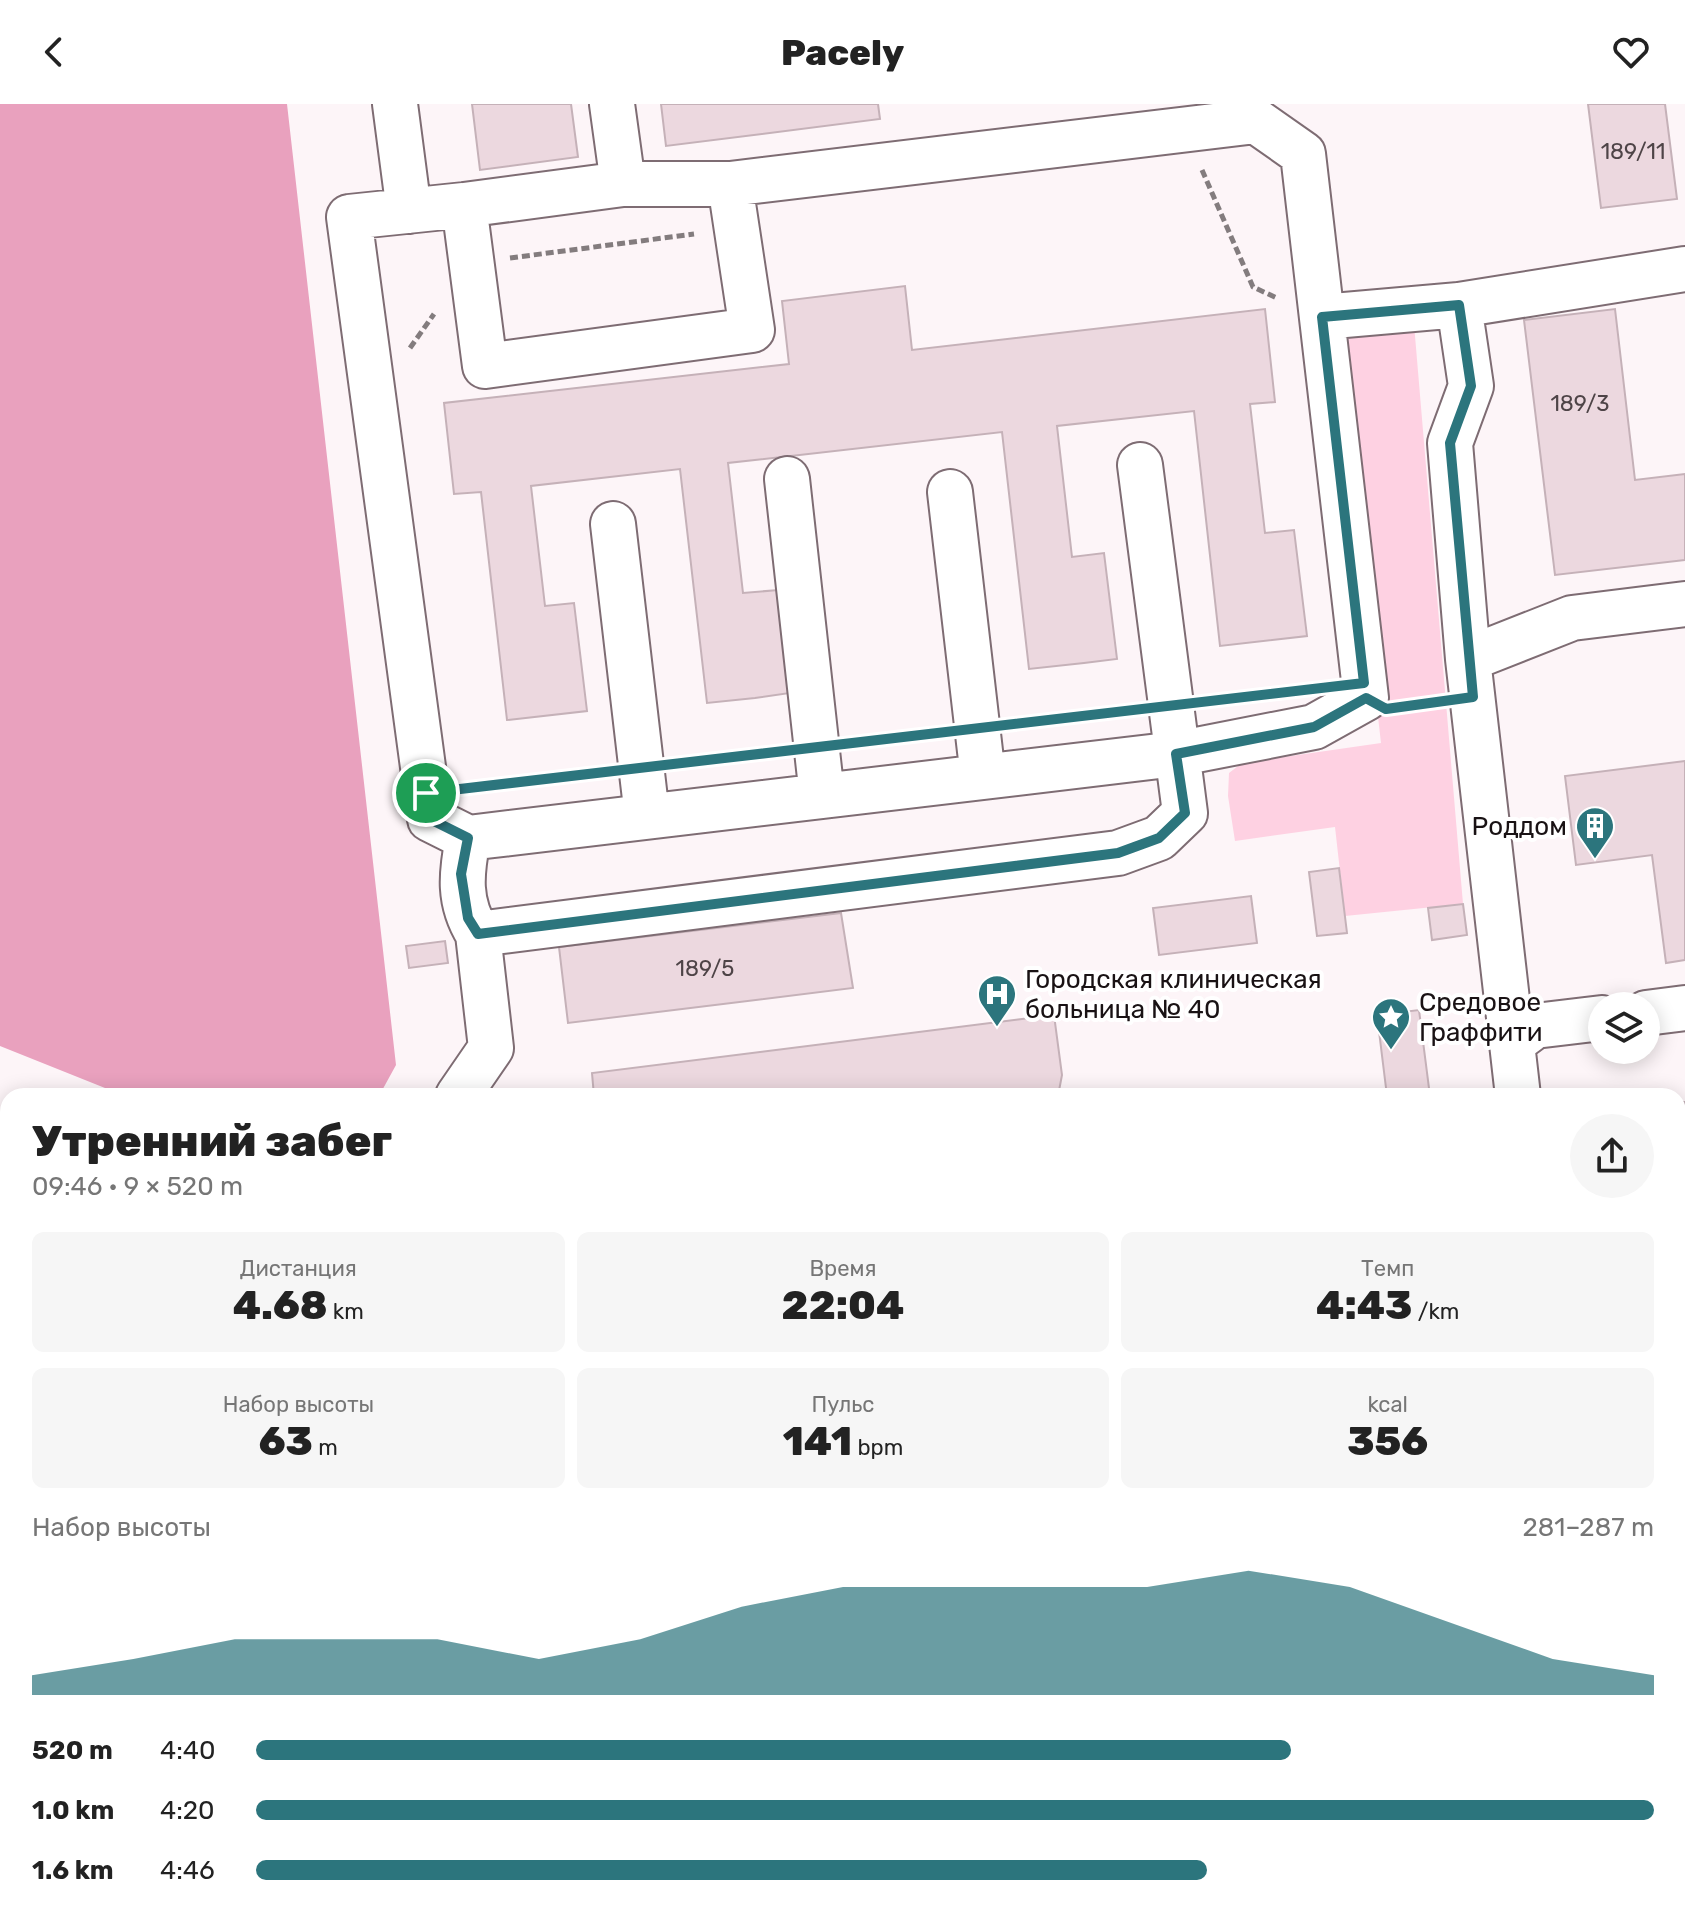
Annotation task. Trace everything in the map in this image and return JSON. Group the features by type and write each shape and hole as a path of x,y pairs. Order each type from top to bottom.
{"street":[{"path":"395,104 409,211"},
{"path":"612,104 623,184"},
{"path":"1254,113 1303,154 1366,698 1314,727 1176,754 468,838 430,819 349,217 464,205 623,184 730,184 1183,130 1254,113"},
{"path":"464,205 485,366 752,330 730,184"},
{"path":"1322,317 1459,305 1685,269"},
{"path":"1459,305 1471,386 1450,443 1470,678 1517,1088"},
{"path":"478,934 1118,853 1159,838 1185,813 1140,465"},
{"path":"787,479 822,796"},
{"path":"950,492 983,777"},
{"path":"613,524 647,816"},
{"path":"1470,678 1572,618 1685,604"},
{"path":"464,1088 491,1048 478,934 468,918 461,874 468,838"},
{"path":"1660,1011 1685,1008"},
{"path":"1512,1043 1535,1026 1588,1020"}],"path":[{"path":"1183,130 1253,287 1322,317"},
{"path":"374,397 471,263"},
{"path":"1366,698 1386,709 1470,678"},
{"path":"426,793 1171,705"}],"shaded area":[{"path":"0,104 287,104 396,1065 383,1088 105,1088 0,1046"},
{"path":"1414,324 1463,904 1345,916 1335,827 1235,841 1228,796 1229,773 1242,763 1381,743 1334,330"}],"building":[{"path":"472,104 571,104 578,157 480,170"},
{"path":"661,104 878,104 880,119 666,146"},
{"path":"1588,104 1665,104 1677,199 1601,208"},
{"path":"905,286 912,350 1265,309 1275,402 1250,404 1265,533 1294,530 1307,636 1220,646 1194,411 1057,426 1072,557 1104,553 1117,659 1084,663 1029,669 1002,432 728,463 743,593 778,590 790,693 755,698 707,703 680,469 531,486 545,606 574,603 587,711 507,720 481,492 454,494 444,403 789,364 782,301"},
{"path":"1615,309 1635,480 1685,474 1685,560 1555,575 1524,320"},
{"name":"Роддом","path":"1685,761 1685,960 1666,963 1652,855 1576,865 1565,776"},
{"path":"1339,868 1347,933 1317,936 1309,872"},
{"path":"1251,896 1257,943 1159,955 1153,908"},
{"path":"1463,904 1467,935 1432,940 1428,908"},
{"path":"841,913 853,988 568,1023 559,947"},
{"path":"445,941 448,963 409,968 406,946"},
{"path":"1419,1010 1429,1088 1386,1088 1377,1015"},
{"path":"1054,1015 1062,1075 1060,1088 593,1088 592,1073"}],"place":[{"name":"Роддом","path":"1595,860"},
{"name":"Городская клиническая больница № 40","path":"997,1028"},
{"name":"Средовое Граффити","path":"1391,1051"}],"route":[{"path":"1459,305 1471,386 1450,443 1473,697 1386,709 1366,698 1314,727 1176,754 1185,813 1159,838 1118,853 478,934 468,918 461,874 468,838 430,819 426,793 1364,683 1322,317 1459,305"}]}
